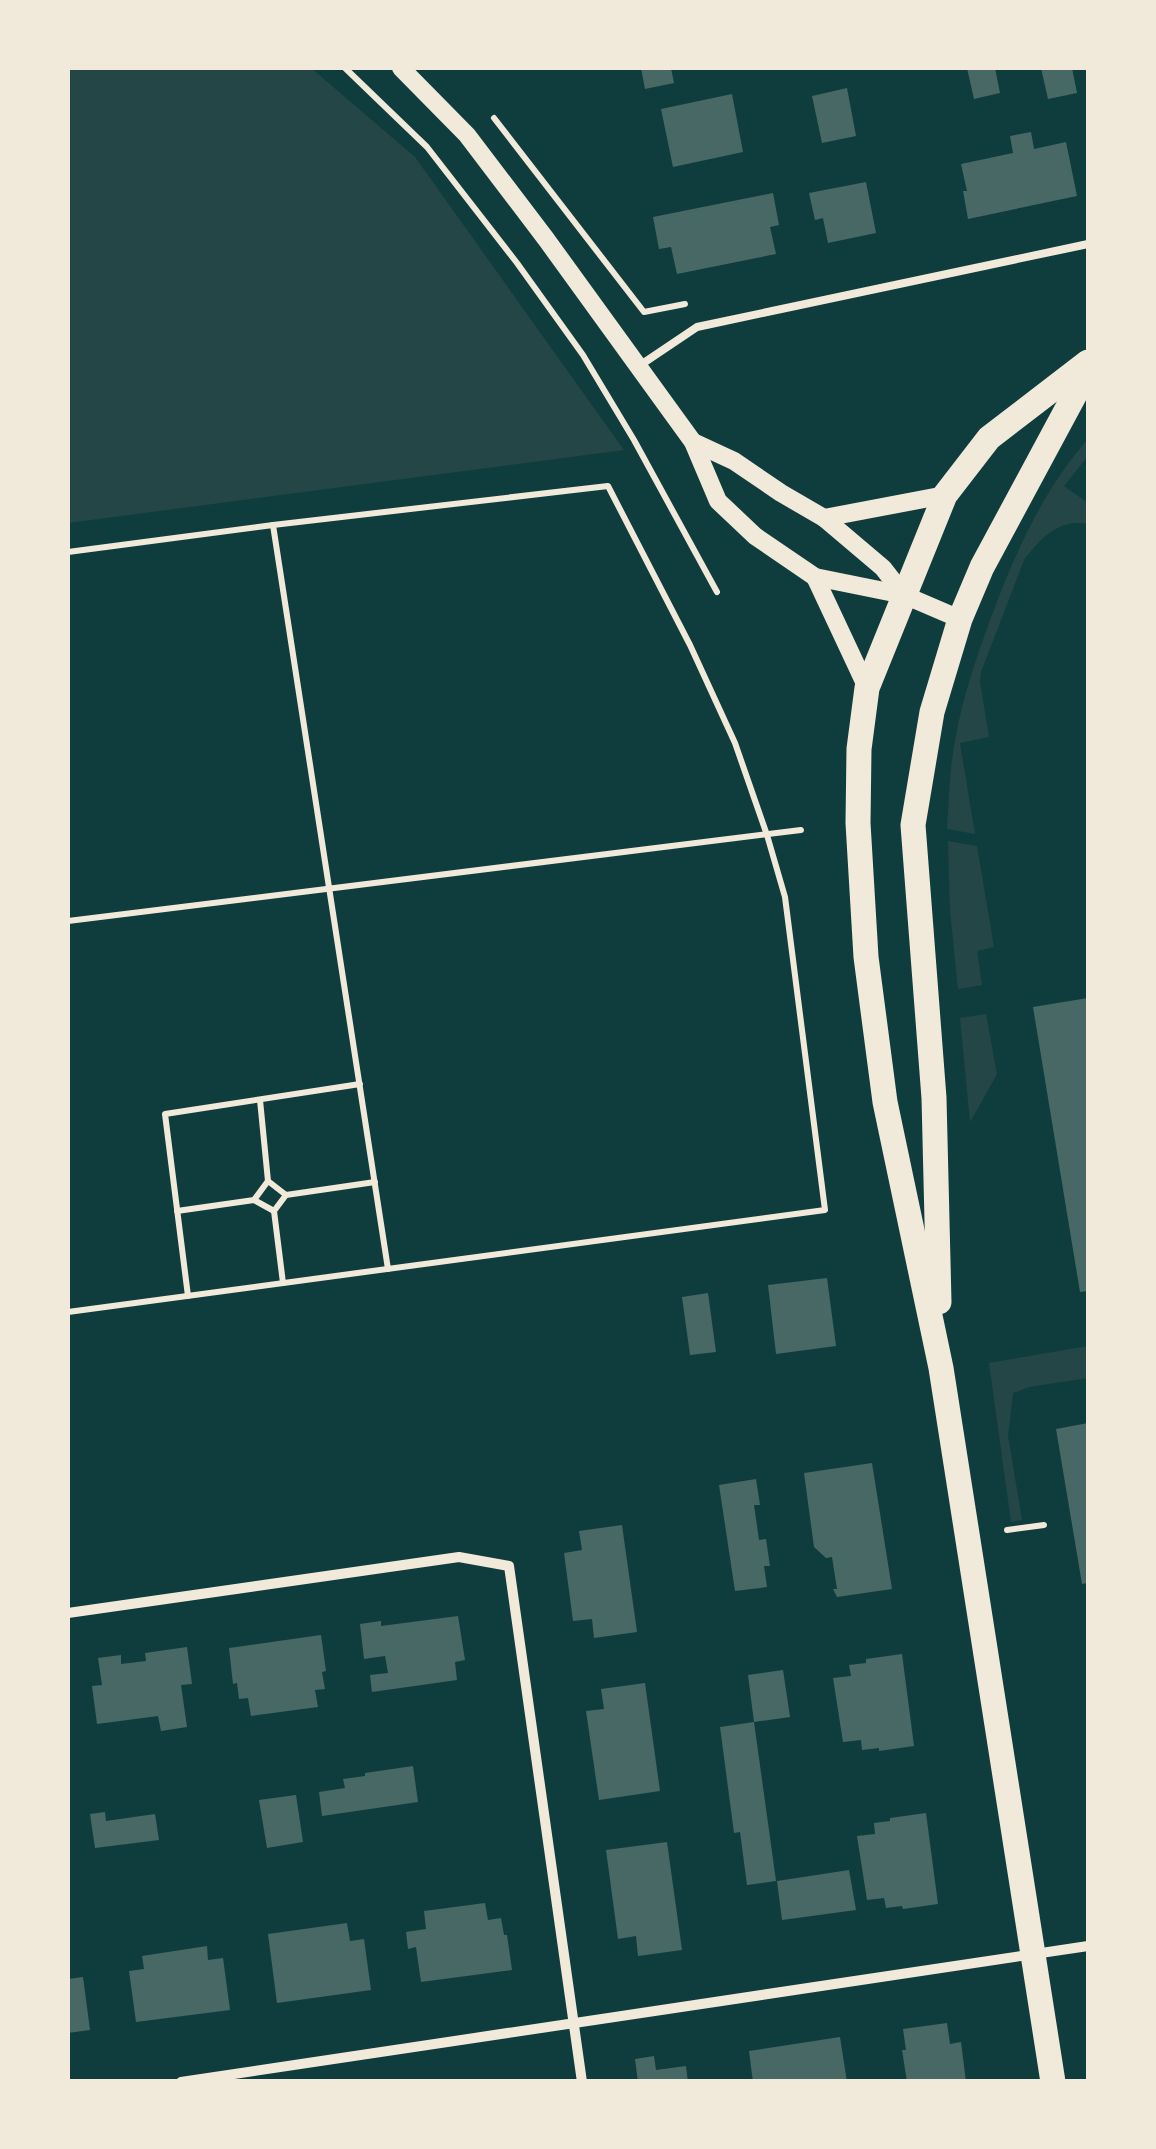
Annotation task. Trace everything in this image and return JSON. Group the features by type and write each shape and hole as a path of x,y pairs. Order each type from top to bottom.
{"main road":[{"path":"1053,2082 941,1368 885,1102 866,958 858,824 859,750 867,688 945,495 989,438 1088,366"},
{"path":"941,1368 934,1098 913,825 932,712 960,619 982,566 1088,366"}],"street":[{"path":"401,68 467,135 546,239 692,442 718,501 756,536 815,577 904,594 960,619"},
{"path":"692,442 734,461 824,518 884,568 904,594"},
{"path":"824,518 945,495"},
{"path":"815,577 867,688"},
{"path":"68,1613 459,1557 508,1566 582,2082"},
{"path":"181,2082 1088,1946"}],"lane":[{"path":"636,367 697,327 1088,244"}],"path":[{"path":"345,68 427,148 572,340 634,440 717,592"},
{"path":"68,552 608,486 735,742 767,834 784,896 825,1210 68,1312"},
{"path":"273,525 388,1269"},
{"path":"68,921 802,830"},
{"path":"188,1296 164,1114 360,1084"},
{"path":"254,1200 268,1181 260,1100"},
{"path":"268,1181 286,1195"},
{"path":"284,1283 274,1210 286,1195 375,1182"},
{"path":"177,1210 254,1200 274,1210"},
{"path":"1007,1530 1044,1525"}],"shaded area":[{"path":"68,68 311,68 415,157 624,450 68,523"},
{"path":"1088,439 1088,456 1064,486 1088,503 1088,524 1068,524 1052,531 1024,560 981,672 989,737 960,743 975,834 947,829 956,738 985,634 1040,507"},
{"path":"948,841 977,846 994,947 977,951 982,985 958,989 950,911"},
{"path":"986,1014 997,1074 970,1122 960,1018"},
{"path":"1088,1346 1088,1378 1013,1393 1008,1436 1022,1520 1011,1522 989,1363"}],"building":[{"path":"641,68 671,68 674,83 645,89"},
{"path":"967,68 995,68 1000,93 974,99"},
{"path":"1041,68 1072,68 1077,93 1048,99"},
{"path":"847,88 856,136 822,143 812,96"},
{"path":"732,94 743,152 673,167 661,109"},
{"path":"1031,132 1034,149 1066,142 1077,196 968,219 961,164 1013,153 1010,136"},
{"path":"866,182 876,233 828,243 823,218 815,220 809,193"},
{"path":"773,193 779,225 770,227 776,254 677,274 671,247 659,249 653,217"},
{"path":"1088,998 1088,1291 1080,1292 1033,1007"},
{"path":"827,1278 836,1346 776,1354 768,1285"},
{"path":"708,1293 716,1352 690,1355 682,1297"},
{"path":"1088,1423 1088,1583 1082,1584 1056,1429"},
{"path":"872,1463 892,1589 837,1597 832,1557 826,1558 814,1547 804,1473"},
{"path":"756,1479 760,1505 754,1505 759,1540 766,1539 770,1566 764,1566 767,1587 735,1591 719,1485"},
{"path":"622,1525 637,1632 594,1638 592,1619 573,1621 564,1553 582,1550 579,1531"},
{"path":"458,1616 465,1660 455,1662 457,1680 372,1692 370,1675 388,1673 385,1656 364,1659 360,1624 381,1621 381,1626"},
{"path":"321,1635 326,1671 322,1672 325,1689 315,1690 318,1707 251,1716 248,1698 239,1699 237,1683 233,1684 229,1648"},
{"path":"187,1647 192,1684 181,1685 187,1727 161,1731 158,1716 97,1724 92,1686 102,1685 98,1658 121,1655 121,1664 146,1661 145,1653"},
{"path":"902,1654 914,1746 879,1751 862,1750 861,1740 843,1742 833,1678 851,1676 849,1665 866,1663 866,1659"},
{"path":"783,1670 790,1717 754,1722 748,1675"},
{"path":"645,1683 660,1791 599,1800 586,1711 604,1709 601,1689"},
{"path":"754,1722 776,1881 747,1885 740,1832 734,1833 720,1727"},
{"path":"413,1766 418,1802 322,1816 319,1792 345,1788 343,1779"},
{"path":"296,1795 303,1842 267,1848 259,1800"},
{"path":"105,1812 106,1821 155,1814 159,1840 95,1848 90,1814"},
{"path":"926,1813 938,1904 903,1909 886,1908 884,1898 867,1900 857,1836 875,1834 874,1823"},
{"path":"667,1842 682,1950 638,1956 636,1936 618,1939 606,1850"},
{"path":"849,1870 856,1910 782,1920 777,1881"},
{"path":"485,1903 488,1920 501,1918 512,1970 421,1982 416,1947 408,1949 406,1932 426,1929 424,1911"},
{"path":"347,1923 350,1941 364,1939 371,1990 277,2003 268,1934"},
{"path":"207,1946 208,1960 223,1958 230,2010 136,2022 129,1971 144,1969 142,1956"},
{"path":"83,1977 90,2030 68,2033 68,1979"},
{"path":"947,2023 950,2044 961,2042 966,2082 907,2082 903,2029"},
{"path":"840,2037 847,2082 753,2082 749,2051"},
{"path":"654,2056 656,2070 686,2066 688,2082 638,2082 635,2059"}]}
